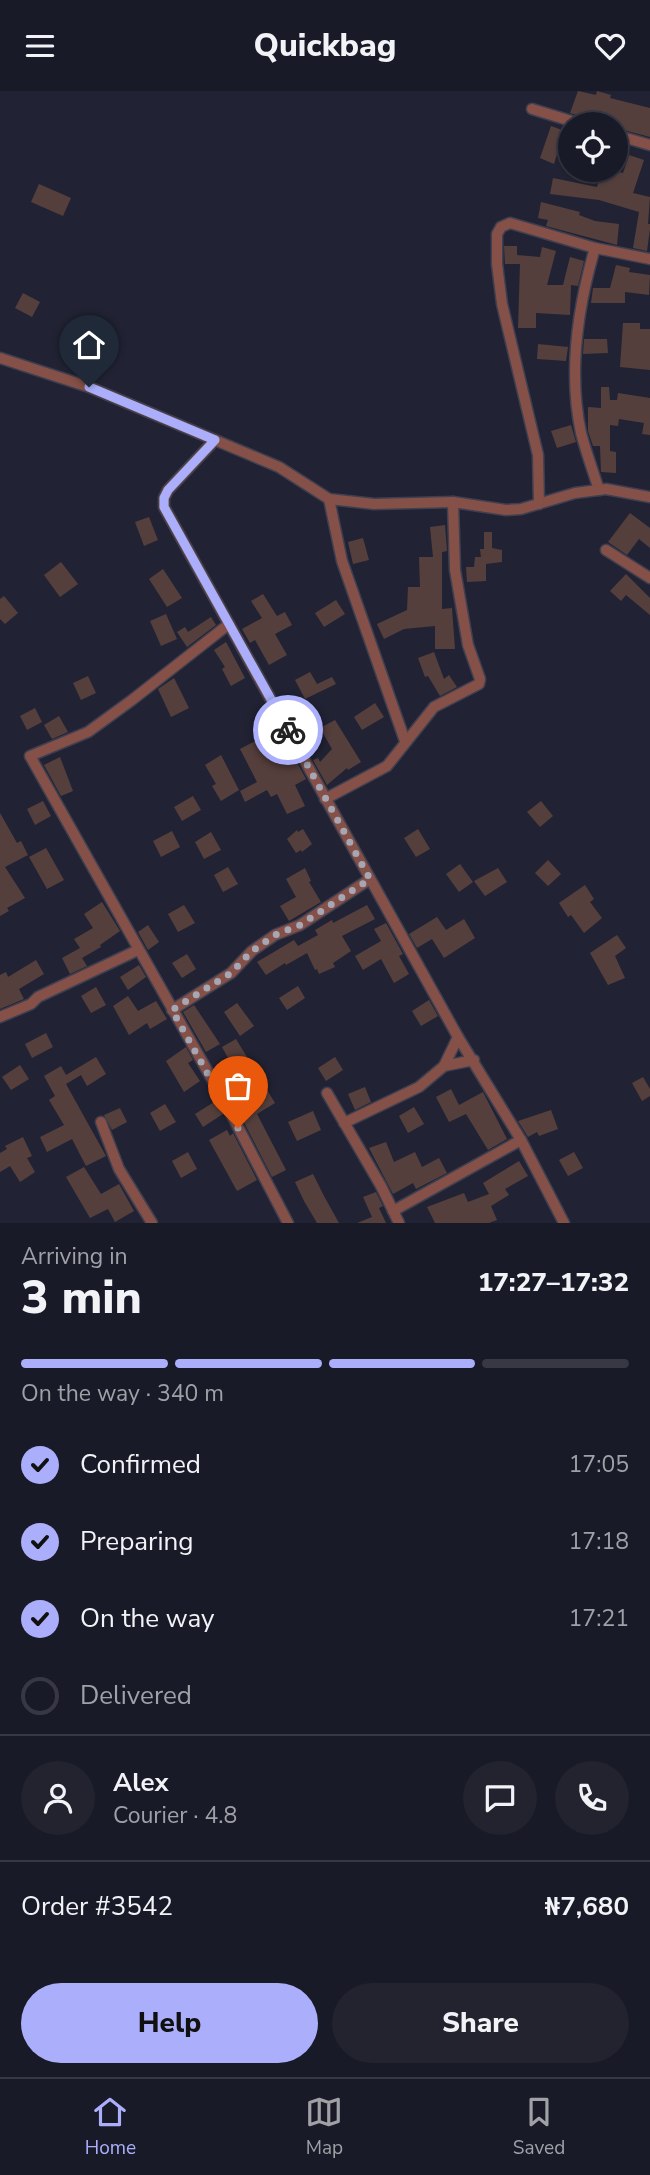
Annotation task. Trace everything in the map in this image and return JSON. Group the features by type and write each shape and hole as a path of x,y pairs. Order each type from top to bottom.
{"street":[{"path":"532,109 558,117"},
{"path":"628,139 650,145"},
{"path":"539,504 538,455 502,304 497,264 497,234 501,227 510,223 595,247 650,258"},
{"path":"595,247 577,325 577,396 581,433 599,490"},
{"path":"0,358 89,387 279,467 329,499 374,504 453,502 506,510 521,509 576,493 606,489 650,497"},
{"path":"215,440 168,490 164,507 458,1037 521,1140 564,1223"},
{"path":"329,499 342,561 405,741"},
{"path":"325,799 387,766 434,707 478,684 480,679 468,645 455,570 453,502"},
{"path":"606,550 650,578"},
{"path":"229,624 142,693 88,731 30,756 226,1104 289,1223"},
{"path":"172,1010 231,973 252,951 275,935 300,925 370,879"},
{"path":"0,1017 138,950"},
{"path":"344,1123 419,1087 444,1066 458,1037"},
{"path":"444,1066 474,1060"},
{"path":"327,1093 399,1223"},
{"path":"101,1122 119,1169 152,1223"},
{"path":"393,1211 521,1140"}],"building":[{"path":"578,91 596,95 597,91 611,95 610,98 650,108 650,137 628,131 628,112 570,112"},
{"path":"551,126 558,129 558,154 554,164 540,158"},
{"path":"629,155 644,160 633,193 650,197 647,251 633,248 639,212 599,200 550,194 553,178 558,179 558,182 597,187 598,182 628,182"},
{"path":"39,184 71,198 63,216 31,202"},
{"path":"541,202 580,212 579,215 595,221 619,224 617,245 546,226 548,220 538,218"},
{"path":"504,246 517,246 517,255 540,257 542,247 556,251 547,285 563,285 570,257 584,261 578,286 571,285 570,315 536,313 536,328 518,328 520,264 505,264"},
{"path":"616,265 630,268 629,272 650,275 649,295 625,292 625,303 591,303 593,288 610,288"},
{"path":"23,293 40,302 32,317 15,308"},
{"path":"623,323 640,323 640,329 650,329 650,370 620,367"},
{"path":"584,339 607,339 608,353 583,354"},
{"path":"538,344 568,347 566,361 537,359"},
{"path":"601,387 609,387 610,400 617,400 618,393 650,398 650,435 642,434 644,423 619,419 618,426 610,425 610,451 616,452 616,473 601,472 600,446 593,446 588,431 588,407 601,408"},
{"path":"571,425 576,442 557,448 551,431"},
{"path":"630,513 650,528 650,548 639,539 627,555 608,542"},
{"path":"149,517 158,540 144,546 135,522"},
{"path":"445,525 447,551 442,552 442,609 452,608 455,649 435,649 435,626 404,629 384,639 377,624 407,610 408,587 420,587 419,557 433,557 430,527"},
{"path":"484,532 492,532 492,548 502,550 502,562 486,564 486,581 467,582 466,567 474,567 475,557 481,557"},
{"path":"363,538 369,560 353,564 348,542"},
{"path":"61,562 78,584 60,597 44,575"},
{"path":"163,569 182,598 167,607 149,579"},
{"path":"626,574 650,598 650,615 626,595 621,601 610,591"},
{"path":"263,594 277,616 285,612 292,625 275,634 287,655 269,665 255,640 250,643 242,629 262,618 251,601"},
{"path":"4,596 18,613 5,624 0,619 0,599"},
{"path":"336,600 345,614 324,627 315,613"},
{"path":"166,614 177,639 161,646 150,621"},
{"path":"211,617 216,625 187,647 177,632 185,627 188,632"},
{"path":"226,642 245,678 231,686 222,669 225,667 214,650"},
{"path":"434,652 444,679 449,675 457,687 440,696 428,676 425,677 418,658"},
{"path":"310,672 317,684 332,677 336,684 305,699 295,680"},
{"path":"88,676 96,693 81,700 73,683"},
{"path":"174,678 189,708 171,717 158,689"},
{"path":"375,703 384,717 362,730 354,717"},
{"path":"35,708 42,722 27,730 20,716"},
{"path":"308,710 317,726 302,735 293,718"},
{"path":"59,716 68,732 52,739 44,725"},
{"path":"335,720 361,762 348,770 347,768 327,785 313,760 318,758 320,762 332,749 320,728"},
{"path":"259,739 267,754 286,742 306,779 295,785 305,806 287,814 277,794 271,797 267,790 245,802 240,791 257,782 240,749"},
{"path":"221,755 239,790 221,801 212,786 216,784 205,765"},
{"path":"60,757 73,791 61,796 44,765"},
{"path":"193,796 201,810 182,821 174,807"},
{"path":"43,801 51,816 35,825 27,809"},
{"path":"541,801 553,816 540,827 527,812"},
{"path":"0,813 17,843 21,841 28,855 5,867 25,898 7,908 9,911 0,916"},
{"path":"303,829 312,844 296,853 287,839 297,830 298,832"},
{"path":"418,829 430,849 416,857 404,838"},
{"path":"172,831 180,847 161,857 153,841"},
{"path":"211,832 221,850 204,859 195,842"},
{"path":"46,848 64,880 47,889 29,857"},
{"path":"548,860 561,874 548,886 535,873"},
{"path":"460,864 473,882 459,892 446,874"},
{"path":"228,867 238,884 223,892 214,875"},
{"path":"305,868 311,881 309,882 321,902 289,921 280,906 296,897 286,879"},
{"path":"498,868 507,882 485,896 474,881"},
{"path":"585,885 594,899 590,902 602,918 584,933 559,903"},
{"path":"102,902 120,931 82,958 87,966 70,974 62,958 80,948 74,939 93,928 84,914"},
{"path":"184,905 195,923 178,932 168,914"},
{"path":"367,905 375,919 342,936 351,951 333,963 335,967 319,974 307,953 266,975 257,962 294,940 298,946 318,935 315,930"},
{"path":"437,917 446,930 464,919 475,938 444,958 432,939 417,948 409,934"},
{"path":"386,923 403,954 399,956 409,974 394,983 381,959 363,970 355,956 381,941 374,929"},
{"path":"148,925 159,942 148,950 138,932"},
{"path":"617,935 626,948 615,956 625,978 608,985 590,953"},
{"path":"187,954 196,969 182,978 172,963"},
{"path":"36,960 44,974 19,989 24,999 0,1009 0,975 6,972 8,977"},
{"path":"139,965 146,977 128,990 120,977"},
{"path":"298,986 305,998 287,1010 279,998"},
{"path":"96,987 106,1005 91,1013 81,996"},
{"path":"128,996 138,1011 156,1001 167,1019 150,1029 147,1023 129,1035 113,1006"},
{"path":"429,1000 438,1016 421,1026 412,1011"},
{"path":"237,1003 254,1026 240,1036 224,1012"},
{"path":"194,1005 220,1044 206,1052 183,1012"},
{"path":"46,1033 53,1047 32,1058 25,1044"},
{"path":"236,1039 275,1103 257,1114 286,1170 272,1177 234,1103 248,1095 222,1047"},
{"path":"186,1047 193,1060 188,1063 200,1081 184,1092 166,1061"},
{"path":"96,1057 106,1074 87,1086 81,1075 66,1084 106,1156 86,1166 72,1139 47,1152 40,1137 64,1125 49,1100 55,1096 44,1076 61,1066 66,1075"},
{"path":"335,1057 343,1070 326,1081 318,1068"},
{"path":"20,1065 29,1079 11,1090 2,1077"},
{"path":"643,1077 650,1089 650,1096 642,1101 632,1083"},
{"path":"365,1087 371,1102 355,1110 348,1094"},
{"path":"451,1089 459,1105 483,1092 507,1139 488,1150 466,1114 449,1122 436,1097"},
{"path":"214,1102 223,1114 203,1127 195,1114"},
{"path":"165,1104 176,1122 160,1131 150,1113"},
{"path":"414,1107 424,1124 408,1133 399,1116"},
{"path":"120,1108 127,1122 112,1130 104,1115"},
{"path":"551,1110 558,1129 539,1136 537,1132 528,1137 518,1121"},
{"path":"313,1111 321,1130 297,1141 288,1122"},
{"path":"227,1130 230,1136 233,1133 257,1180 237,1191 209,1140"},
{"path":"23,1137 32,1156 27,1158 35,1172 20,1182 10,1166 0,1172 0,1153 7,1149 5,1146"},
{"path":"386,1142 394,1162 415,1152 422,1167 439,1158 447,1173 416,1189 413,1183 393,1194 369,1148"},
{"path":"188,1152 197,1169 181,1178 172,1161"},
{"path":"574,1152 583,1168 568,1176 559,1160"},
{"path":"519,1161 528,1176 505,1189 509,1195 491,1206 497,1220 489,1223 435,1223 427,1207 464,1193 468,1202 489,1194 483,1183"},
{"path":"84,1167 101,1194 119,1184 134,1211 115,1222 108,1209 90,1218 66,1177"},
{"path":"313,1174 339,1223 317,1223 304,1201 295,1182"},
{"path":"376,1192 383,1206 379,1208 386,1223 357,1223 372,1217 363,1197"}],"way so far":[{"path":"238,1128 172,1010 231,973 252,951 275,935 300,925 370,879 288,730"}],"route":[{"path":"89,387 215,440 168,490 164,507 288,730"}]}
